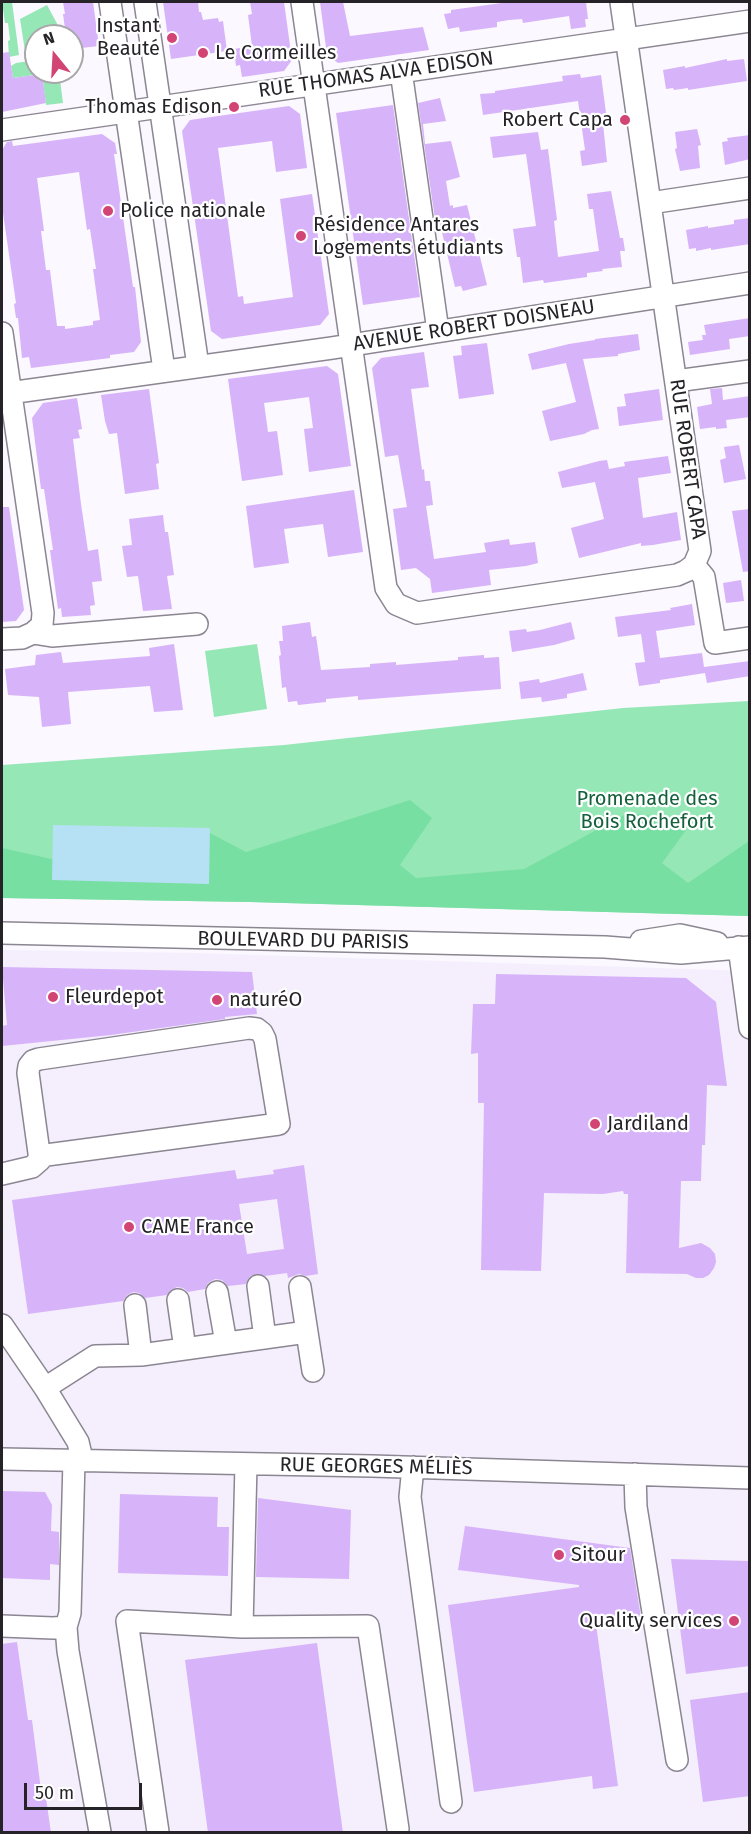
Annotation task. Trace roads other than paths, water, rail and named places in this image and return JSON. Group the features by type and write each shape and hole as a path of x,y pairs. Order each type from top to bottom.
{"street":[{"path":"110,2 164,370"},
{"path":"145,2 198,366"},
{"name":"RUE ROBERT CAPA","path":"302,2 386,588 396,604 417,613 699,571 700,551 621,2"},
{"name":"RUE THOMAS ALVA EDISON","path":"2,130 750,21"},
{"path":"402,71 438,331"},
{"path":"650,203 750,188"},
{"name":"AVENUE ROBERT DOISNEAU","path":"6,393 350,345 750,283"},
{"path":"2,333 6,393 43,613 42,625 33,633 22,638 2,639"},
{"path":"676,381 750,372"},
{"path":"699,571 714,643 750,638"},
{"path":"33,633 52,636 197,624"},
{"name":"BOULEVARD DU PARISIS","path":"2,933 605,947 681,953 744,947"},
{"path":"744,947 750,1028"},
{"path":"2,1174 32,1167 40,1160 39,1156 28,1073 33,1061 249,1028 257,1029 265,1039 279,1124 39,1156"},
{"path":"258,1286 265,1338"},
{"path":"300,1287 313,1371"},
{"path":"218,1292 226,1344"},
{"path":"178,1300 185,1349"},
{"path":"135,1305 141,1355"},
{"path":"2,1325 78,1442 70,1614 66,1636 100,1833"},
{"path":"45,1388 95,1356 141,1355 307,1332"},
{"name":"RUE GEORGES MÉLIÈS","path":"2,1459 413,1467 750,1478"},
{"path":"242,1627 246,1464"},
{"path":"413,1467 410,1497 451,1803"},
{"path":"635,1474 636,1507 677,1760"},
{"path":"158,1833 127,1621 242,1627 369,1626 398,1829"},
{"path":"2,1626 66,1627"}],"water":[{"path":"53,825 210,828 209,884 52,880"}],"place":[{"name":"Instant Beauté","path":"172,38"},
{"name":"Le Cormeilles","path":"203,53"},
{"name":"Thomas Edison","path":"234,107"},
{"name":"Robert Capa","path":"625,120"},
{"name":"Police nationale","path":"108,211"},
{"name":"Résidence Antares Logements étudiants","path":"301,236"},
{"name":"Fleurdepot","path":"53,997"},
{"name":"naturéO","path":"217,1000"},
{"name":"Jardiland","path":"595,1124"},
{"name":"CAME France","path":"129,1227"},
{"name":"Sitour","path":"559,1555"},
{"name":"Quality services","path":"734,1621"}],"park label":[{"name":"Promenade des Bois Rochefort","path":"647,810"}]}
